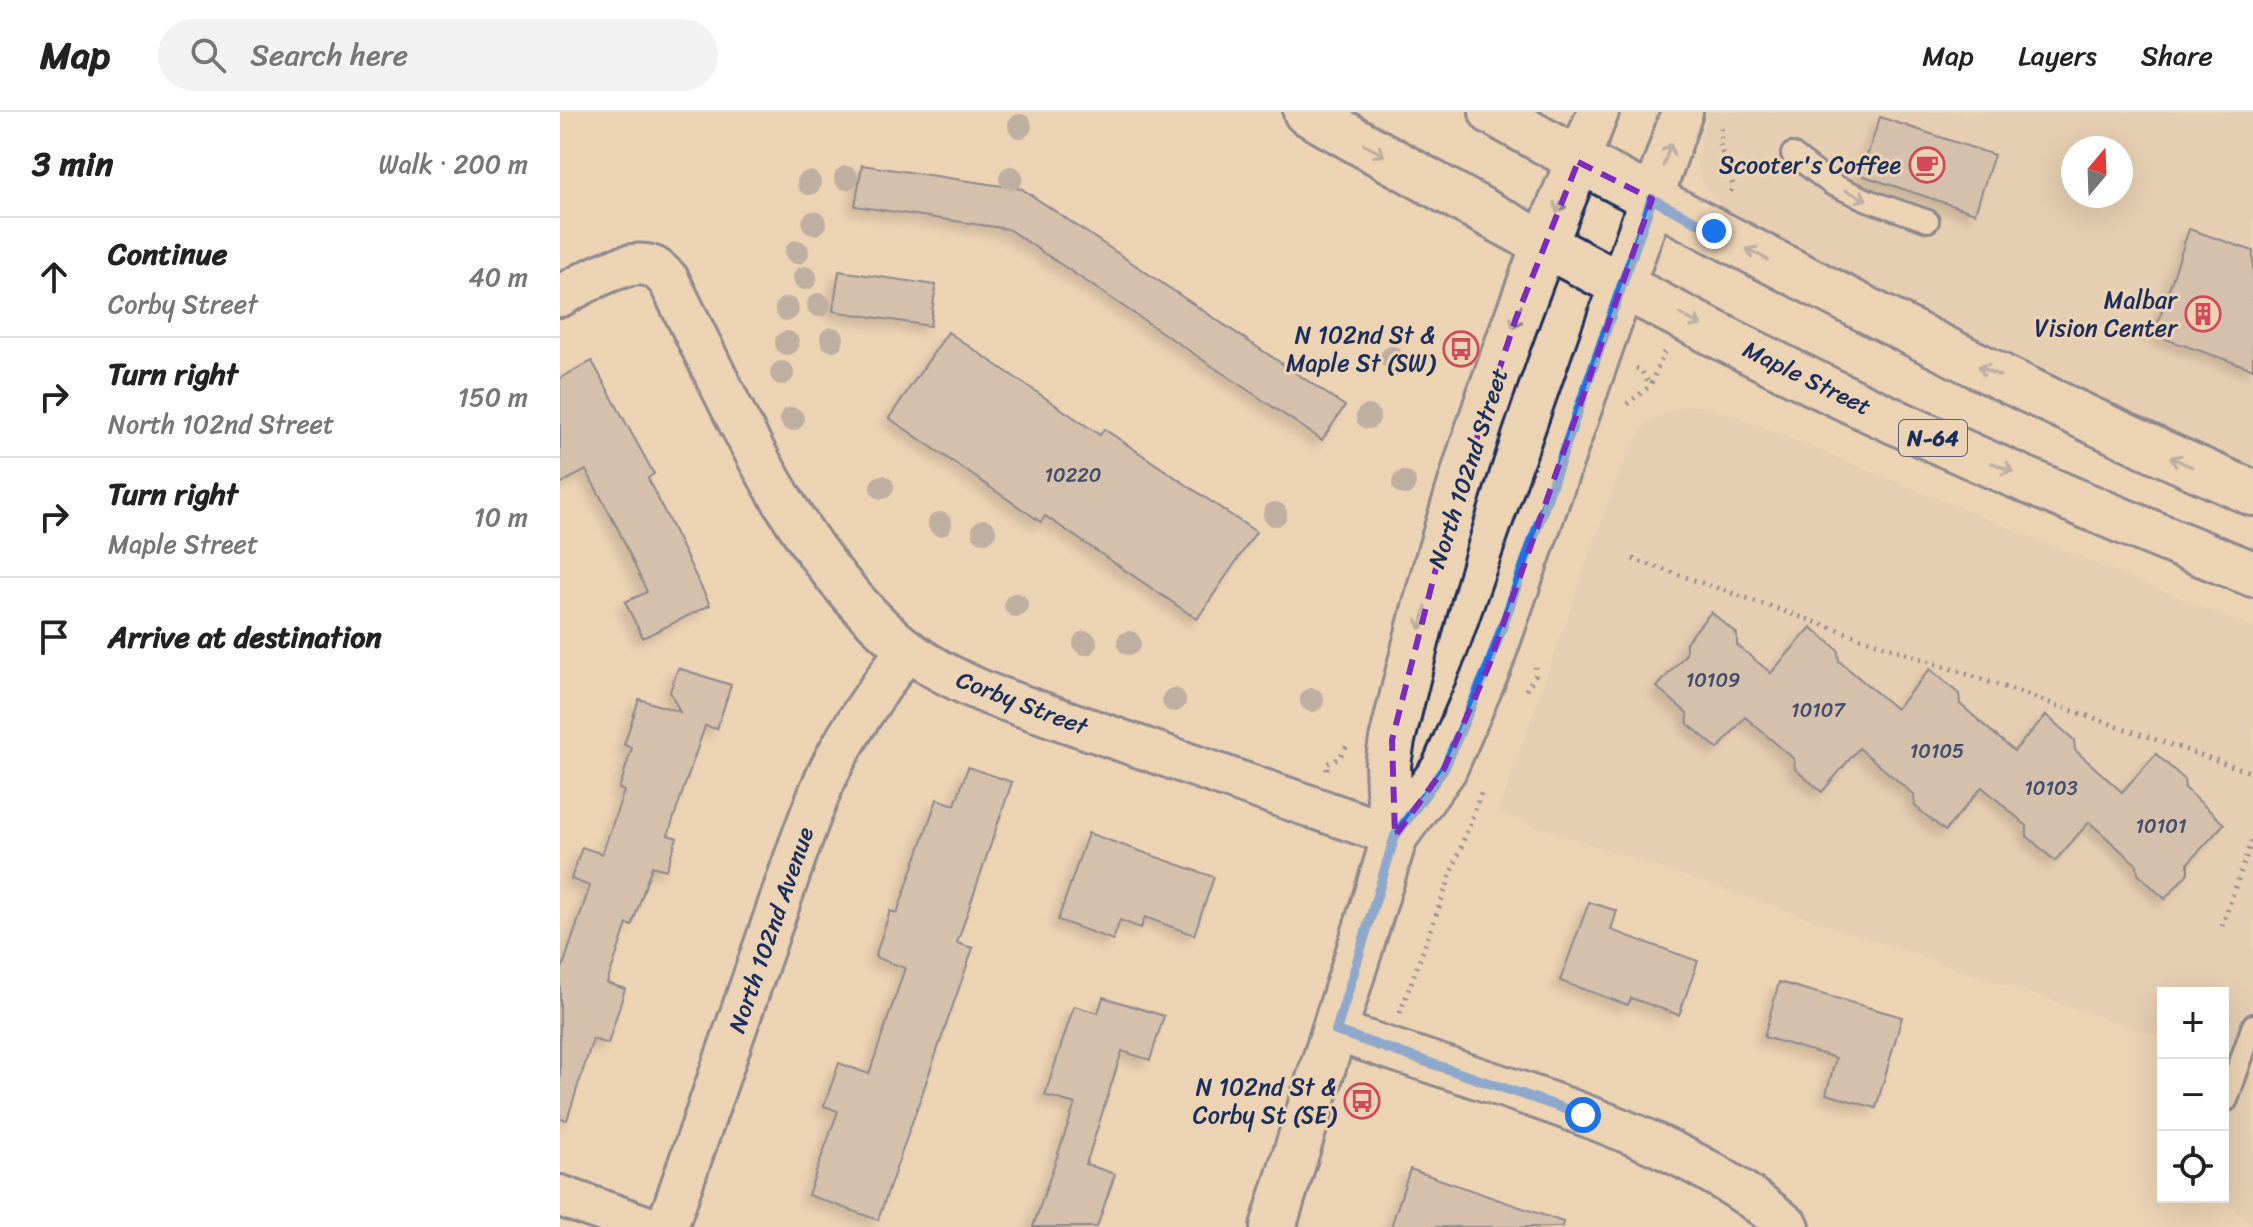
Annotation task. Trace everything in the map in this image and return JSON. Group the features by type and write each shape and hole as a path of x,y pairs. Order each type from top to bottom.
{"main road":[{"name":"N-64","path":"1306,112 1544,243"},
{"path":"1492,112 1578,162 1907,332 2253,493"},
{"name":"North 102nd Street","path":"1395,836 1388,764 1429,593 1464,474 1544,243 1578,162"},
{"name":"North 102nd Street","path":"1273,1227 1395,836 1444,769 1471,709 1652,199"},
{"name":"Maple Street","path":"1544,243 1843,397 2253,574"}],"street":[{"name":"North 102nd Street","path":"1578,162 1598,112"},
{"name":"North 102nd Street","path":"1652,199 1682,112"},
{"name":"Corby Street","path":"560,296 616,269 644,265 655,267 668,279 770,478 806,537 856,603 907,649 960,681 991,695 1395,836"},
{"name":"North 102nd Avenue","path":"667,1227 820,792 864,711 907,649"},
{"path":"1336,1031 1549,1102 1634,1135 1709,1171 1789,1227"},
{"path":"560,1196 648,1227"}],"lane":[{"path":"1792,154 1831,184 1928,221"},
{"path":"2229,1094 2253,1025"}],"path":[{"path":"1723,121 1720,146 1733,186"},
{"path":"1633,559 2253,773"},
{"path":"2222,926 2253,836"}],"highlighted area":[{"path":"1578,162 1652,199 1489,665 1444,769 1395,836 1392,740 1442,545 1516,318"}],"shaded area":[{"path":"1707,112 2253,112 2253,465 2087,397 1779,248 1721,207 1703,184 1697,161"},
{"path":"1686,406 1723,411 2253,628 2253,1227 2227,1203 2229,987 2157,987 2157,1036 1498,813 1621,466 1649,421"}],"building":[{"name":"Scooter's Coffee","path":"1880,117 1994,155 1975,213 1861,175"},
{"path":"862,165 1022,189 1345,406 1322,440 1008,229 855,206"},
{"name":"Malbar Vision Center","path":"2189,229 2253,251 2253,369 2154,335"},
{"path":"839,271 936,285 930,326 833,311"},
{"path":"948,332 1100,435 1104,429 1256,532 1197,619 1045,516 1041,522 889,418"},
{"path":"592,361 654,474 648,478 710,605 643,638 625,602 647,592 619,531 586,470 560,484 560,378"},
{"path":"1711,612 1737,634 1737,645 1771,673 1811,627 1838,650 1839,661 1896,709 1930,669 1959,694 1960,704 2014,751 2046,715 2074,740 2075,750 2122,792 2156,754 2184,779 2185,788 2224,824 2188,863 2188,873 2165,899 2138,874 2137,865 2089,822 2055,861 2027,836 2027,826 1982,787 1945,831 1915,806 1914,795 1859,748 1822,792 1795,769 1794,759 1745,717 1718,749 1688,724 1687,713 1657,687 1686,654 1686,642"},
{"path":"678,668 731,685 717,729 705,726 668,835 677,838 666,870 652,866 632,926 627,924 607,983 625,989 608,1044 593,1039 567,1120 560,1119 560,975 590,886 571,879 582,847 602,854 624,791 619,789 632,748 624,745 639,699 680,712 670,692"},
{"path":"968,767 1012,782 957,943 973,948 878,1220 808,1195 838,1111 824,1106 839,1063 869,1074 905,968 875,957 890,911 897,913 937,799 955,805"},
{"path":"1088,833 1214,877 1194,935 1145,917 1141,928 1120,920 1113,940 1058,920"},
{"path":"1589,902 1617,911 1611,930 1698,961 1679,1015 1631,998 1628,1005 1560,981"},
{"path":"1779,982 1902,1017 1876,1108 1826,1094 1836,1058 1764,1037"},
{"path":"1103,997 1164,1016 1150,1060 1122,1051 1086,1164 1115,1174 1097,1227 1033,1227 1075,1104 1045,1095 1074,1006 1098,1013"},
{"path":"1410,1169 1563,1222 1562,1227 1391,1227"}],"place":[{"name":"Scooter's Coffee","path":"1927,165"},
{"name":"Malbar Vision Center","path":"2203,314"},
{"name":"N 102nd St & Maple St (SW)","path":"1461,349"},
{"name":"N 102nd St & Corby St (SE)","path":"1362,1101"}],"route":[{"path":"1583,1115 1336,1031 1395,836 1444,769 1489,665 1652,199 1714,231"}]}
